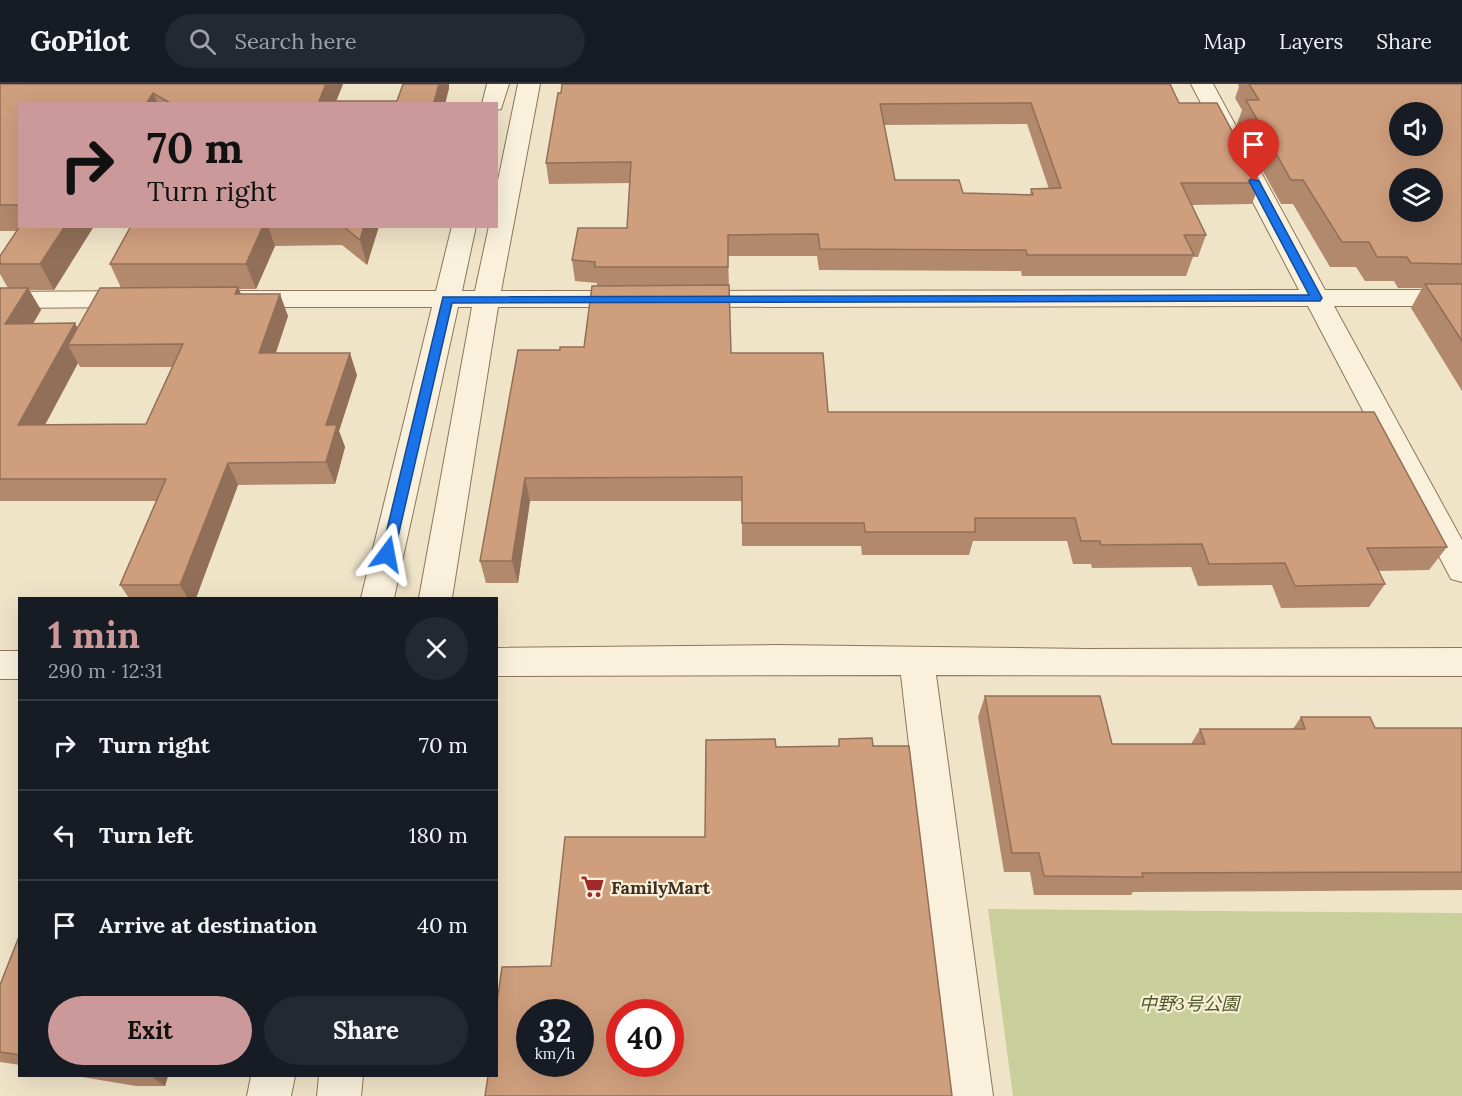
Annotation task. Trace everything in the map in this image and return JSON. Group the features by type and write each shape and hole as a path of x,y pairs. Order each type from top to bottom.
{"street":[{"path":"494,102 498,84"},
{"path":"435,597 487,299 529,84"},
{"path":"1202,84 1462,570"},
{"path":"377,597 464,228"},
{"path":"212,299 1462,298"},
{"path":"0,300 165,299"},
{"path":"498,662 776,659 1462,662"},
{"path":"917,661 971,1096"},
{"path":"0,665 18,665"},
{"path":"269,1096 273,1077"},
{"path":"339,1096 341,1077"}],"green space":[{"name":"中野3号公園","path":"988,909 1462,913 1462,1096 1013,1096"}],"building":[{"path":"0,84 326,84 319,101 397,101 403,84 439,84 434,102 169,102 153,93 147,102 18,102 18,205 0,205"},
{"path":"562,84 1170,84 1179,103 1217,103 1260,183 1181,183 1206,235 1184,235 1194,255 1027,255 1026,250 820,249 818,234 728,235 728,267 595,267 595,262 572,260 578,228 627,228 631,162 546,163 558,93 561,93","holes":["1031,103 1061,188 1031,189 1033,195 963,193 959,180 895,180 880,104"]},
{"path":"1249,84 1462,84 1462,264 1411,263 1407,257 1377,257 1369,242 1342,242 1303,180 1291,180 1246,100 1259,100"},
{"path":"19,228 64,228 40,264 0,264 0,256"},
{"path":"130,228 262,228 246,264 110,264"},
{"path":"345,228 363,228 360,240"},
{"path":"1425,284 1462,284 1462,341"},
{"path":"729,285 731,353 823,353 828,412 1374,412 1447,547 1367,548 1385,584 1295,586 1285,563 1209,564 1202,544 1101,545 1100,541 1081,541 1075,518 975,518 975,532 865,532 864,523 742,523 742,477 525,478 512,561 480,561 518,350 560,350 560,347 584,347 592,286"},
{"path":"238,287 235,294 280,294 259,353 350,353 326,425 337,425 326,462 228,463 180,585 120,585 166,479 0,479 0,288 28,288 5,324 75,323 18,425 146,424 183,344 68,345 100,288"},
{"path":"985,696 1100,696 1112,744 1205,744 1200,729 1305,729 1301,717 1370,717 1375,728 1462,728 1462,872 1142,873 1143,877 1044,876 1039,853 1012,853"},
{"path":"872,738 873,746 909,746 952,1096 485,1096 488,1077 498,1077 498,995 502,967 551,966 565,837 705,837 706,740 775,739 776,747 839,746 839,739"},
{"path":"18,939 18,1055 0,1052 0,985"}],"place":[{"name":"FamilyMart","path":"593,887"}],"route":[{"path":"387,554 447,299 1317,298 1254,181"}]}
